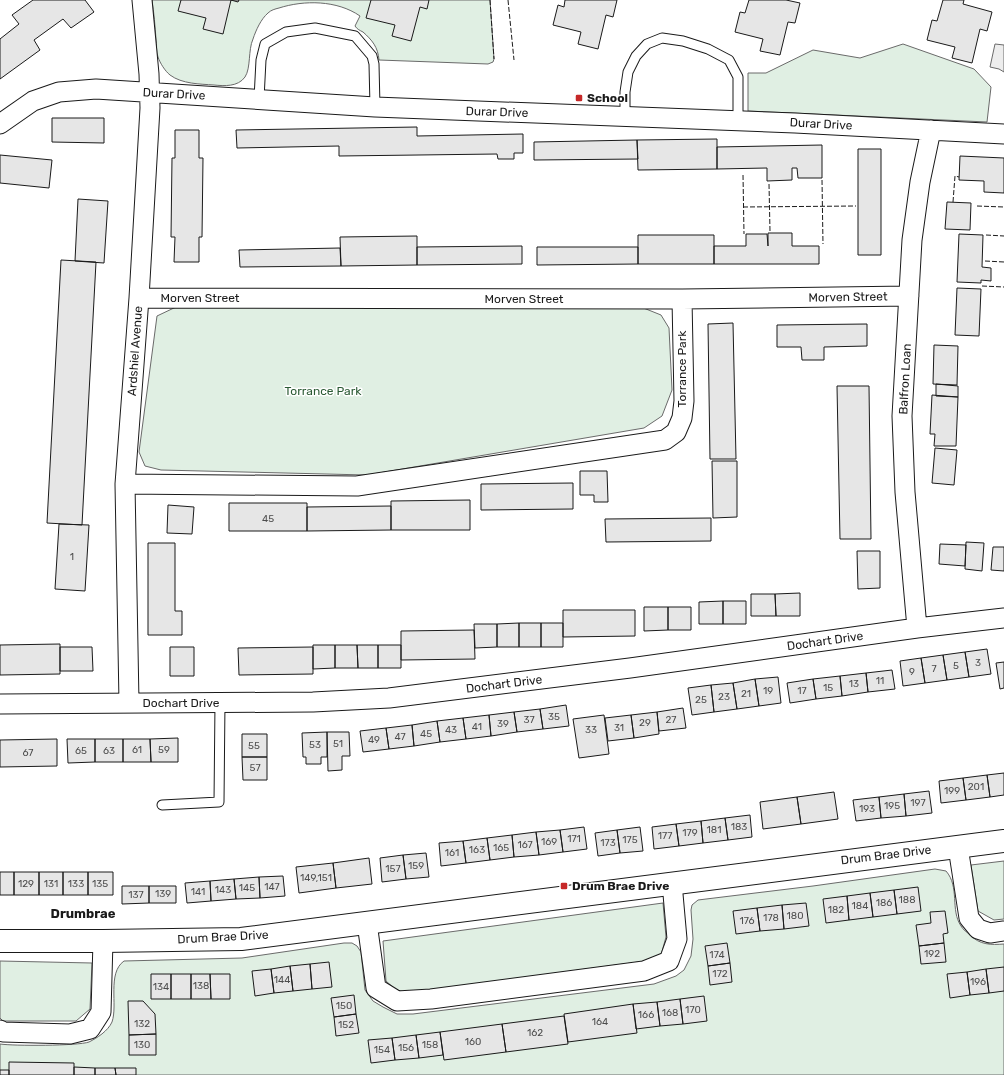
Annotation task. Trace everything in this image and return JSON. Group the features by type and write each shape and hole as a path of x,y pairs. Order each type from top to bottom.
{"street":[{"name":"Ardshiel Avenue","path":"129,702 125,484 139,298 150,108 149,74 142,0"},
{"name":"Durar Drive","path":"0,124 32,101 59,92 96,89 375,107 625,116 1004,134"},
{"name":"Balfron Loan","path":"917,628 906,492 902,416 912,240 920,182 931,130"},
{"name":"Morven Street","path":"139,298 682,299 909,296"},
{"name":"Torrance Park","path":"125,484 357,486 665,440 676,432 682,418 684,401 682,299"},
{"name":"Dochart Drive","path":"0,704 313,702 390,698 630,668 917,628 1004,618"},
{"name":"Drum Brae Drive","path":"0,941 241,939 1004,840"},
{"path":"958,846 968,918 978,929 990,933 1004,931"},
{"path":"367,923 376,988 397,1001 431,1000 644,971 669,961 678,939 672,883"},
{"path":"0,1030 3,1032 70,1034 90,1029 101,1012 103,941"}],"lane":[{"path":"259,99 261,60 265,44 286,32 315,28 355,36 372,56 374,64 375,107"},
{"path":"625,116 625,92 628,72 636,56 647,44 662,38 683,40 708,49 729,60 738,78 738,121"},
{"path":"162,805 219,802 220,703"}],"green space":[{"path":"152,0 490,0 494,59 493,62 488,64 379,60 377,51 372,41 355,26 360,16 331,4 310,3 289,5 273,10 263,18 251,43 247,73 239,83 226,86 191,83 170,75 160,62 157,53"},
{"path":"903,44 974,69 991,87 987,122 748,111 748,73 766,73 813,50 860,58"},
{"name":"Torrance Park","path":"176,307 641,307 661,315 669,328 672,390 662,416 644,428 367,475 161,470 145,466 139,452 157,316"},
{"path":"1004,861 1004,919 994,920 978,911 971,865"},
{"path":"935,869 946,871 950,877 953,884 956,913 963,929 982,943 1004,944 1004,1075 0,1075 0,1044 45,1045 83,1043 89,1042 105,1031 112,1022 114,1015 114,981 116,973 119,966 124,961 242,958 352,943 357,946 361,952 365,990 373,1001 397,1014 413,1014 654,984 676,976 684,970 691,956 693,939 692,905 698,900"},
{"path":"663,903 666,937 661,955 646,961 409,993 396,990 386,981 383,941"},
{"path":"0,961 92,963 90,1009 76,1021 3,1021 0,1018"}],"shaded area":[{"path":"995,44 1004,45 1004,72 990,67"}],"building":[{"path":"33,0 85,0 94,12 71,28 63,19 34,40 40,50 0,79 0,39 19,24 12,15"},
{"path":"181,0 231,0 223,34 203,29 206,18 178,11"},
{"path":"371,0 429,0 427,9 420,7 411,41 392,36 395,25 366,18"},
{"path":"565,0 617,0 613,17 606,15 598,49 578,44 581,32 553,25 558,5 564,7"},
{"path":"749,0 786,0 800,3 795,23 788,22 780,55 760,51 763,39 735,32 740,12 745,13"},
{"path":"943,0 964,0 963,4 992,12 987,31 980,29 972,63 952,58 955,47 927,40 932,20 937,21"},
{"path":"52,118 104,118 104,143 52,142"},
{"path":"417,127 417,136 523,134 523,153 514,153 514,159 498,159 497,154 339,156 339,146 237,148 236,130"},
{"path":"175,130 199,130 199,158 203,158 202,237 199,237 199,262 174,262 175,237 171,237 172,158 175,158"},
{"path":"717,139 717,169 638,170 637,140"},
{"path":"637,140 638,159 534,160 534,142"},
{"path":"822,145 822,178 798,178 797,168 792,168 792,180 767,181 767,168 717,169 717,147"},
{"path":"858,149 881,149 881,255 858,255"},
{"path":"0,155 52,160 49,188 0,183"},
{"path":"960,156 1004,158 1004,193 984,192 984,181 959,180"},
{"path":"78,199 108,201 104,263 75,261"},
{"path":"947,202 971,203 970,230 945,229"},
{"path":"768,233 792,233 792,246 819,246 819,264 714,264 714,246 746,246 746,234 767,234 768,246"},
{"path":"959,234 983,235 982,267 991,268 991,281 981,280 981,283 957,282"},
{"path":"638,235 714,235 714,264 638,264"},
{"path":"417,236 417,265 341,266 340,237"},
{"path":"522,246 522,264 417,265 417,247"},
{"path":"537,247 638,247 638,264 537,265"},
{"path":"340,248 341,266 240,267 239,250"},
{"path":"61,260 96,262 82,525 47,523"},
{"path":"957,288 981,289 979,336 955,335"},
{"path":"733,323 736,459 710,459 708,324"},
{"path":"867,324 867,346 824,347 824,360 802,360 801,347 777,347 777,325"},
{"path":"934,345 958,346 957,385 933,384"},
{"path":"936,384 958,386 958,397 936,396"},
{"path":"837,386 869,386 871,539 840,539"},
{"path":"932,395 958,397 956,446 934,446 935,434 930,434"},
{"path":"935,448 957,450 954,485 932,483"},
{"path":"712,461 737,461 737,517 713,518"},
{"path":"580,471 607,471 608,502 594,502 594,495 580,495"},
{"path":"573,483 573,509 481,510 481,484"},
{"path":"470,500 470,530 391,530 391,501"},
{"path":"229,503 307,503 307,531 229,531"},
{"path":"168,505 194,507 192,534 167,533"},
{"path":"391,506 391,530 307,531 307,507"},
{"path":"711,518 711,541 606,542 605,519"},
{"path":"59,524 89,525 85,591 55,589"},
{"path":"966,542 984,543 982,571 965,569"},
{"path":"148,543 175,543 175,611 182,611 182,635 148,635"},
{"path":"940,544 966,545 965,566 939,564"},
{"path":"993,547 1004,547 1004,571 991,570"},
{"path":"857,551 880,551 880,588 858,589"},
{"path":"800,593 800,616 776,616 775,594"},
{"path":"751,594 775,594 776,616 751,616"},
{"path":"723,601 723,624 699,624 699,602"},
{"path":"723,601 746,601 746,624 723,624"},
{"path":"644,607 668,607 668,630 644,631"},
{"path":"668,607 691,607 691,630 668,630"},
{"path":"563,610 635,610 635,636 563,637"},
{"path":"519,623 519,647 497,647 497,624"},
{"path":"519,623 541,623 541,647 519,647"},
{"path":"541,623 563,623 563,647 541,647"},
{"path":"474,624 497,624 497,647 475,648"},
{"path":"474,630 475,659 401,660 401,631"},
{"path":"60,644 60,674 0,675 0,645"},
{"path":"313,645 335,645 335,668 313,669"},
{"path":"335,645 357,645 358,668 335,668"},
{"path":"357,645 378,645 378,668 358,668"},
{"path":"378,645 401,645 401,668 378,668"},
{"path":"60,647 92,647 93,671 60,671"},
{"path":"170,647 194,647 194,676 170,676"},
{"path":"313,647 313,674 239,675 238,648"},
{"path":"987,649 991,674 969,677 965,652"},
{"path":"965,652 969,677 947,680 943,655"},
{"path":"943,655 947,680 925,683 921,658"},
{"path":"921,658 925,683 903,686 900,661"},
{"path":"1004,662 1004,688 1000,689 996,663"},
{"path":"892,670 895,689 868,692 866,673"},
{"path":"866,673 868,692 842,696 840,676"},
{"path":"840,676 842,696 816,699 813,679"},
{"path":"778,677 781,703 759,706 755,679"},
{"path":"755,679 759,706 737,709 733,683"},
{"path":"813,679 816,699 790,703 787,683"},
{"path":"733,683 737,709 714,712 711,685"},
{"path":"711,685 714,712 692,715 688,688"},
{"path":"566,705 569,726 543,729 540,709"},
{"path":"683,708 686,728 659,731 657,712"},
{"path":"540,709 543,729 517,732 514,712"},
{"path":"514,712 517,732 491,736 489,715"},
{"path":"657,712 659,734 634,738 631,715"},
{"path":"489,715 491,736 466,739 463,718"},
{"path":"604,715 609,754 579,758 573,719"},
{"path":"631,715 634,738 608,741 605,718"},
{"path":"463,718 466,739 440,742 437,721"},
{"path":"437,721 440,742 414,746 412,725"},
{"path":"412,725 414,746 389,749 386,728"},
{"path":"386,728 389,749 363,752 360,731"},
{"path":"327,732 327,757 321,757 321,764 306,764 306,757 303,757 302,733"},
{"path":"327,732 349,732 350,756 342,756 342,770 328,771"},
{"path":"242,734 267,734 267,757 242,757"},
{"path":"178,738 178,762 151,762 150,739"},
{"path":"57,739 57,766 0,767 0,740"},
{"path":"67,739 95,739 95,762 68,763"},
{"path":"95,739 123,739 123,762 95,762"},
{"path":"123,739 150,739 151,762 123,762"},
{"path":"242,757 267,757 267,780 243,780"},
{"path":"1004,773 1004,795 990,797 987,775"},
{"path":"987,775 990,797 966,800 963,778"},
{"path":"963,778 966,800 941,803 939,781"},
{"path":"929,791 932,813 906,816 904,794"},
{"path":"834,792 838,819 801,824 797,797"},
{"path":"904,794 906,816 881,818 879,797"},
{"path":"797,797 801,824 763,829 760,802"},
{"path":"879,797 881,818 856,821 853,800"},
{"path":"750,815 752,837 728,840 725,818"},
{"path":"725,818 728,840 703,843 701,821"},
{"path":"701,821 703,843 679,846 676,824"},
{"path":"676,824 679,846 654,849 652,827"},
{"path":"584,827 587,849 563,852 560,830"},
{"path":"640,827 643,851 620,853 617,830"},
{"path":"560,830 563,852 539,855 536,832"},
{"path":"617,830 620,853 598,856 595,833"},
{"path":"536,832 539,855 514,857 512,835"},
{"path":"512,835 514,857 490,860 487,838"},
{"path":"487,838 490,860 466,863 463,841"},
{"path":"463,841 466,863 441,866 439,843"},
{"path":"426,853 429,877 406,879 403,855"},
{"path":"403,855 406,879 382,882 380,858"},
{"path":"369,858 372,884 336,888 333,863"},
{"path":"333,863 336,888 299,893 296,867"},
{"path":"0,872 14,872 14,895 0,895"},
{"path":"14,872 39,872 39,895 14,895"},
{"path":"39,872 63,872 63,895 39,895"},
{"path":"63,872 88,872 88,895 63,895"},
{"path":"88,872 113,872 113,895 88,895"},
{"path":"283,876 285,896 260,898 259,877"},
{"path":"259,877 260,898 236,899 234,879"},
{"path":"234,879 236,899 211,901 210,881"},
{"path":"210,881 211,901 187,903 185,883"},
{"path":"122,886 149,886 149,903 122,904"},
{"path":"149,886 176,886 176,903 149,903"},
{"path":"918,887 921,911 897,914 894,890"},
{"path":"894,890 897,914 873,917 870,893"},
{"path":"870,893 873,917 849,920 847,896"},
{"path":"847,896 849,920 826,923 823,899"},
{"path":"806,903 809,926 784,929 782,905"},
{"path":"782,905 784,929 760,931 757,908"},
{"path":"757,908 760,931 736,934 733,911"},
{"path":"945,911 948,933 943,934 944,943 919,946 916,925 931,923 930,912"},
{"path":"727,943 730,963 708,966 705,946"},
{"path":"944,943 946,962 921,964 919,946"},
{"path":"329,962 332,987 312,989 310,964"},
{"path":"730,963 732,982 710,985 708,966"},
{"path":"310,964 312,989 293,991 290,966"},
{"path":"290,966 293,991 274,993 271,969"},
{"path":"1004,967 1004,991 989,993 986,969"},
{"path":"271,969 274,993 255,996 252,971"},
{"path":"986,969 989,993 970,995 967,972"},
{"path":"967,972 970,995 950,998 947,974"},
{"path":"151,974 171,974 171,999 151,999"},
{"path":"171,974 191,974 191,999 171,999"},
{"path":"191,974 210,974 211,999 191,999"},
{"path":"210,974 230,974 230,999 211,999"},
{"path":"354,995 356,1014 334,1017 331,998"},
{"path":"704,996 707,1021 683,1024 680,999"},
{"path":"680,999 683,1024 660,1026 657,1002"},
{"path":"128,1001 143,1001 155,1014 156,1034 129,1035"},
{"path":"657,1002 660,1026 636,1029 633,1004"},
{"path":"633,1004 637,1033 568,1042 564,1014"},
{"path":"356,1014 359,1033 336,1036 334,1017"},
{"path":"564,1016 568,1044 506,1052 502,1024"},
{"path":"502,1024 506,1052 444,1060 440,1032"},
{"path":"440,1032 443,1055 419,1058 416,1035"},
{"path":"156,1034 156,1055 129,1055 129,1035"},
{"path":"416,1035 419,1058 395,1060 392,1038"},
{"path":"392,1038 395,1060 371,1063 368,1040"},
{"path":"9,1062 74,1063 74,1075 9,1075"},
{"path":"74,1067 95,1068 95,1075 74,1075"},
{"path":"95,1068 115,1068 116,1075 95,1075"},
{"path":"115,1068 136,1068 136,1075 116,1075"},
{"path":"0,1070 9,1070 9,1075 0,1075"}],"fence":[{"path":"490,0 494,59"},
{"path":"508,0 514,60"},
{"path":"743,175 744,234"},
{"path":"953,202 955,176 959,177"},
{"path":"822,180 823,244"},
{"path":"769,184 770,231"},
{"path":"743,207 856,206"},
{"path":"977,206 1004,207"},
{"path":"986,235 1004,236"},
{"path":"985,261 1004,262"},
{"path":"982,286 1004,287"}],"place":[{"name":"School","path":"579,98"},
{"name":"Drum Brae Drive","path":"564,886"}],"district":[{"name":"Drumbrae","path":"83,913"}]}
